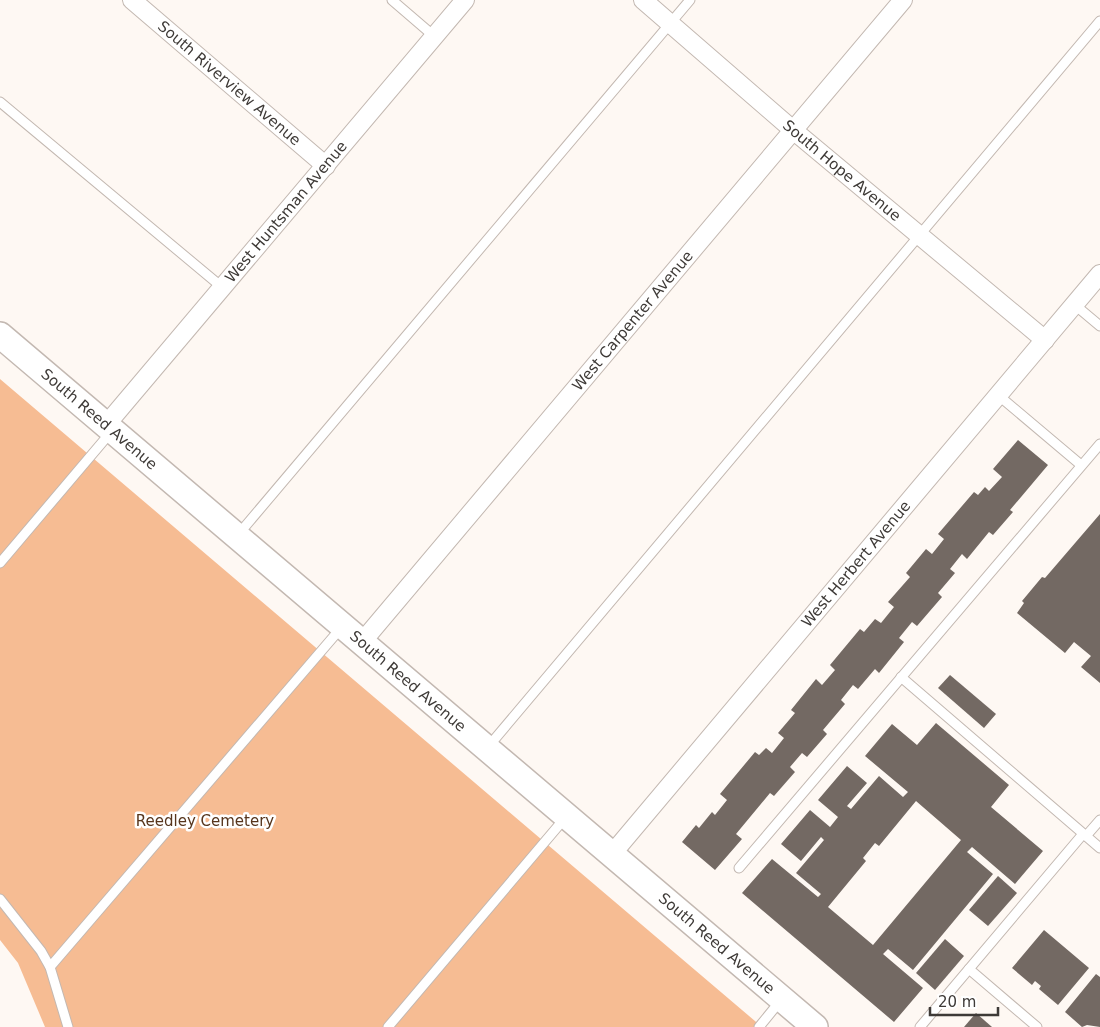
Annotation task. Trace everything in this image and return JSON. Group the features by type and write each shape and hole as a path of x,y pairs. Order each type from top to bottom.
{"street":[{"name":"South Riverview Avenue","path":"132,0 326,166"},
{"name":"West Huntsman Avenue","path":"109,427 223,288 466,0"},
{"name":"South Hope Avenue","path":"643,0 793,130 1045,340"},
{"name":"West Carpenter Avenue","path":"362,642 903,0"},
{"name":"West Herbert Avenue","path":"612,854 1100,274"},
{"name":"South Reed Avenue","path":"0,335 815,1027"}],"lane":[{"path":"392,0 435,37"},
{"path":"237,536 690,0"},
{"path":"487,748 1100,22"},
{"path":"0,102 223,288"},
{"path":"1075,305 1100,326"},
{"path":"998,395 1082,465"},
{"path":"0,563 109,427"},
{"path":"739,868 1100,444"},
{"path":"50,967 343,626"},
{"path":"900,677 1100,848"},
{"path":"388,1027 567,816"},
{"path":"920,1027 1084,835 1100,820"},
{"path":"0,898 41,951 50,967 68,1027"},
{"path":"969,969 1037,1027"},
{"path":"759,1027 782,999"}],"green space":[{"name":"Reedley Cemetery","path":"0,379 762,1027 45,1027 18,963 0,940"}],"building":[{"path":"1018,440 1048,465 1010,510 1013,512 993,535 989,532 967,559 962,554 950,569 955,573 938,593 942,597 917,626 912,622 899,638 904,642 879,673 875,669 858,689 853,685 841,700 845,704 823,730 827,734 807,757 802,753 790,767 795,772 774,796 770,793 736,834 742,839 715,870 682,842 696,825 699,828 712,812 715,815 727,800 720,794 755,752 759,755 766,748 772,753 784,738 778,733 795,713 791,710 816,679 822,685 835,670 830,665 860,629 864,632 875,619 881,623 894,607 888,602 910,577 906,573 926,549 932,554 944,539 938,534 974,492 978,495 985,487 989,491 1002,477 993,469"},
{"path":"1100,514 1100,683 1081,667 1091,656 1074,642 1065,653 1017,613 1024,603 1022,601 1042,577 1045,578"},
{"path":"950,675 996,714 984,728 938,688"},
{"path":"936,723 1009,785 991,807 1043,851 1015,884 972,847 967,852 993,874 913,970 888,949 883,954 923,988 894,1022 742,893 772,859 818,897 821,894 796,873 824,840 821,837 801,861 781,844 810,810 830,827 838,817 818,800 847,766 867,783 847,806 851,809 879,776 903,797 908,792 865,756 892,724 917,745","holes":["916,801 961,840 873,945 828,907 866,861 863,858 875,843 879,846"]},
{"path":"998,876 1017,893 988,926 969,910"},
{"path":"1044,930 1089,968 1058,1005 1039,989 1041,986 1035,981 1032,985 1012,968"},
{"path":"945,939 964,956 935,990 916,973"},
{"path":"1096,974 1100,977 1100,1027 1087,1025 1082,1027 1065,1012"},
{"path":"976,1013 992,1027 964,1027"}]}
